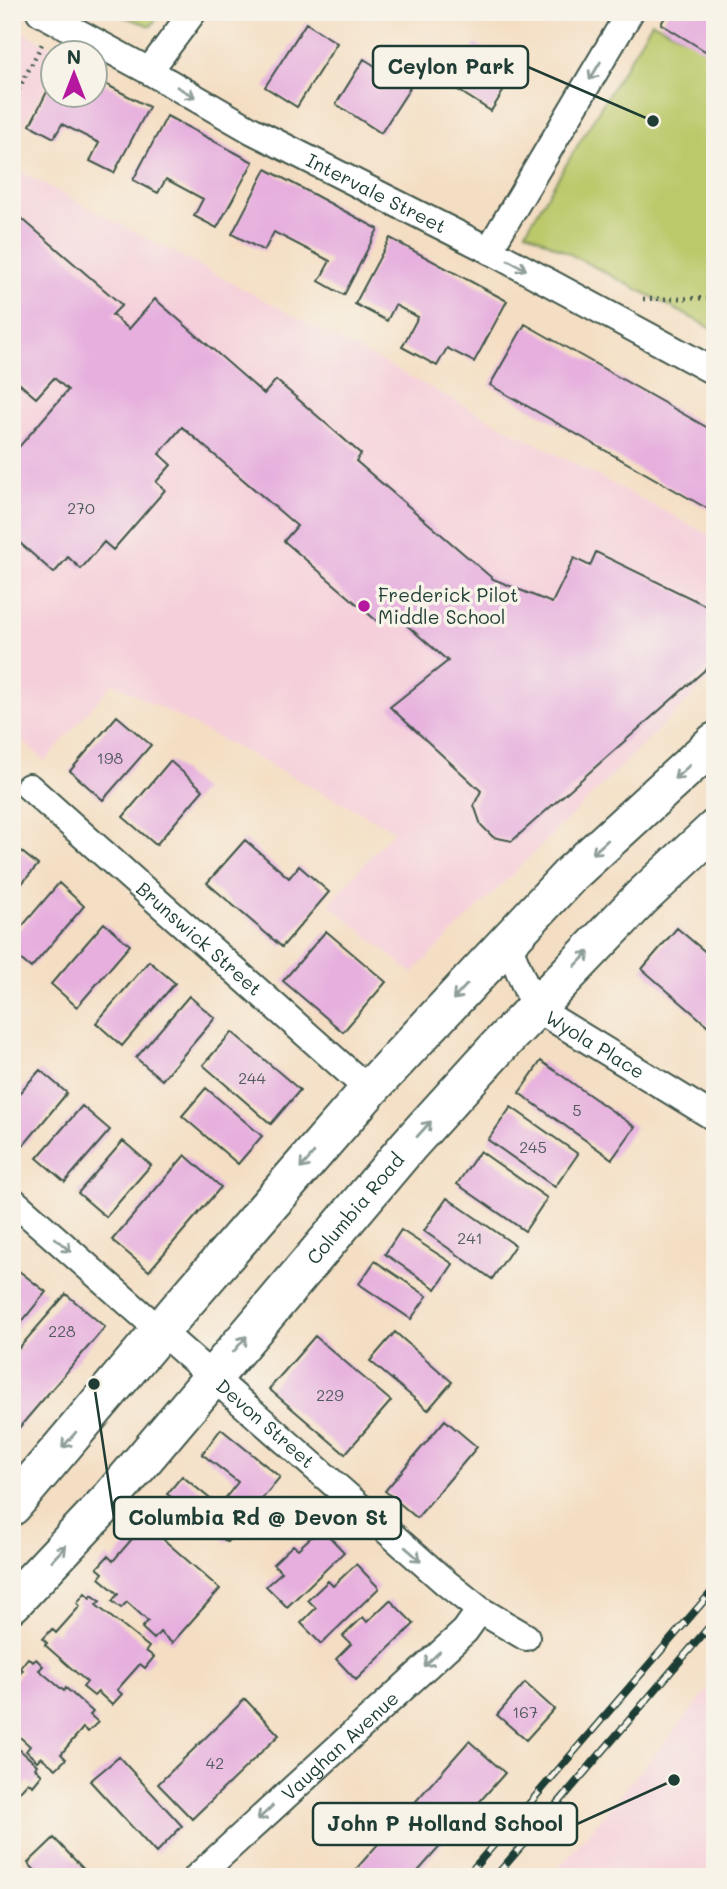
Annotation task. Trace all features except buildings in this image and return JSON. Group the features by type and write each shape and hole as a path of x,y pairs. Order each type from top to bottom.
{"main road":[{"path":"12,1506 369,1090 571,874 715,742"},
{"name":"Columbia Road","path":"12,1603 110,1499 409,1145 534,1007 641,898 715,829"}],"street":[{"name":"Intervale Street","path":"40,12 253,131 489,250 715,372"},
{"path":"149,71 193,12"},
{"path":"489,250 630,12"},
{"name":"Brunswick Street","path":"29,787 369,1090"},
{"name":"Wyola Place","path":"507,942 534,1007 715,1118"},
{"name":"Devon Street","path":"12,1200 445,1582 480,1611 526,1637"},
{"name":"Vaughan Avenue","path":"197,1877 465,1630 480,1611"}],"path":[{"path":"12,102 38,52"},
{"path":"632,293 644,299 715,298"}],"shaded area":[{"path":"12,26 38,40 38,100 12,146"},
{"name":"Frederick Pilot Middle School","path":"12,167 715,538 715,674 412,973 329,904 394,830 113,683 45,761 20,739 12,746"},
{"path":"715,1682 715,1877 551,1877"}],"green space":[{"path":"109,12 161,12 151,26"},
{"path":"652,22 715,52 715,330 526,231"}],"railway":[{"path":"466,1877 715,1588"},
{"path":"495,1877 715,1620"}],"place":[{"name":"Ceylon Park","path":"653,121"},
{"name":"Frederick Pilot Middle School","path":"364,606"},
{"name":"Columbia Rd @ Devon St","path":"94,1384"},
{"name":"John P Holland School","path":"674,1780"}]}
